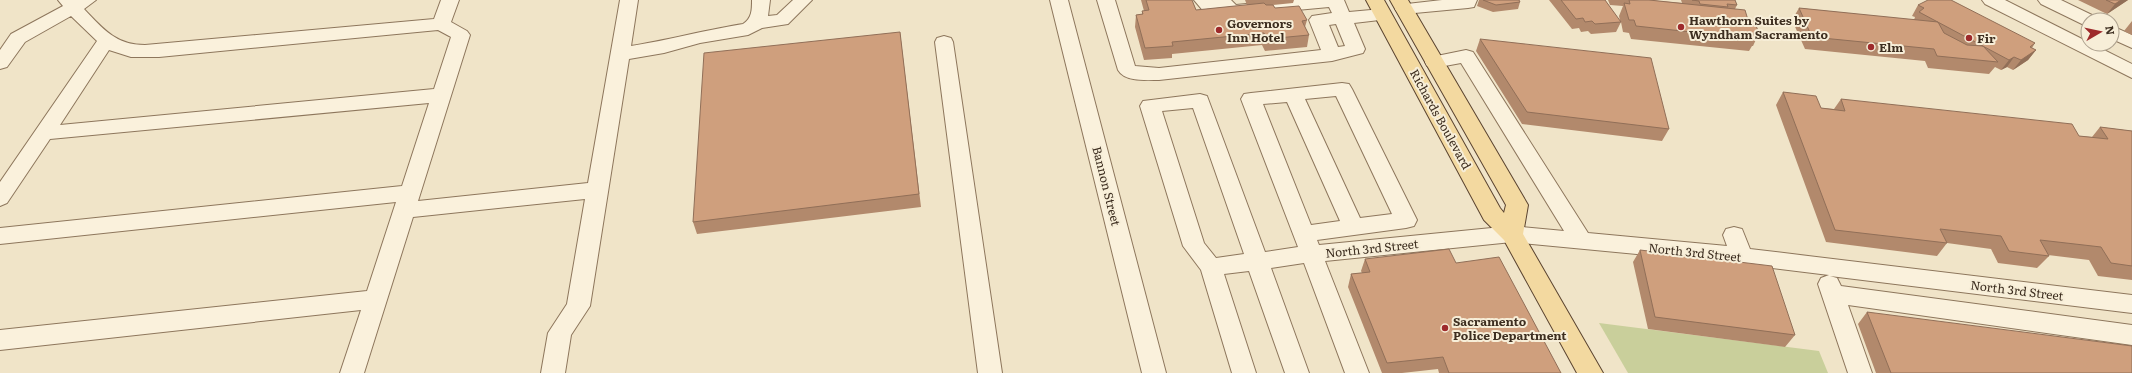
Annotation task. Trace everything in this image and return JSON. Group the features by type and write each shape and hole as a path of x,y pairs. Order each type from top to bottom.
{"main road":[{"name":"Richards Boulevard","path":"1402,4 1517,205 1512,234"},
{"name":"Richards Boulevard","path":"1378,7 1492,214 1512,234 1590,373"}],"street":[{"path":"441,24 450,0"},
{"path":"553,373 560,333 578,306 629,0"},
{"path":"620,54 664,47 698,37 748,29 757,22 761,11 761,0"},
{"path":"757,22 782,20 803,0"},
{"name":"Bannon Street","path":"1059,0 1154,373"},
{"path":"1106,0 1127,70 1138,74 1159,74 1332,55 1356,48 1335,0 1227,5 1222,13 1205,4 1203,0"},
{"path":"1402,4 1468,3 1468,0"},
{"path":"1992,0 2132,72"},
{"path":"2047,0 2080,16"},
{"path":"0,63 6,45 76,2 107,40 121,48 159,50 441,24 461,35 352,373"},
{"path":"1332,55 1318,20 1343,18 1378,7"},
{"path":"2120,36 2132,42"},
{"path":"0,198 107,40"},
{"path":"944,42 990,373"},
{"path":"1434,62 1466,56 1581,240"},
{"path":"1307,244 1353,227 1406,220 1342,89 1251,99 1307,244 1357,373"},
{"path":"1293,94 1353,227"},
{"path":"44,133 442,95"},
{"path":"1244,373 1211,267 1194,246 1150,106 1200,101 1297,373"},
{"path":"0,236 407,201 597,190"},
{"name":"North 3rd Street","path":"1211,267 1257,261 1307,244 1512,234 1742,256 2132,304"},
{"path":"1734,235 1742,256"},
{"path":"1822,266 1860,373"},
{"path":"1832,294 2132,335"},
{"path":"0,340 376,299"}],"green space":[{"path":"1599,323 1819,351 1828,373 1628,373"}],"building":[{"name":"Governors Inn Hotel","path":"1146,0 1192,0 1196,10 1264,3 1266,5 1273,5 1275,8 1299,6 1307,20 1302,21 1309,35 1267,39 1264,33 1172,42 1173,46 1145,48 1136,15 1143,14 1142,11 1149,10"},
{"path":"1483,0 1519,0 1520,2 1496,5"},
{"path":"1561,0 1605,0 1621,22 1595,24 1592,21 1585,22 1583,18 1576,19"},
{"path":"1629,0 1649,0 1745,10 1748,20 1754,21 1759,33 1753,33 1756,39 1636,26 1634,20 1629,20 1624,3 1630,4"},
{"path":"1692,0 1735,0 1737,5 1727,4 1728,7 1700,4 1699,1"},
{"path":"1928,0 1951,0 2035,43 2030,47 2036,50 2021,60 2014,57 2009,60 1919,12 1924,8 1918,5"},
{"path":"2106,0 2121,0 2115,4"},
{"path":"1799,8 1938,22 1944,33 1967,45 1983,46 1998,62 1937,56 1934,49 1812,37"},
{"path":"900,32 919,194 693,222 704,53"},
{"path":"1480,39 1651,58 1669,129 1527,112"},
{"path":"1783,92 1816,96 1821,108 1845,111 1841,99 2072,124 2079,136 2108,139 2100,127 2132,131 2132,266 2111,263 2101,247 2040,240 2049,256 2009,251 2001,236 1940,229 1947,243 1835,230"},
{"name":"Sacramento Police Department","path":"1449,249 1456,263 1499,257 1561,373 1449,373 1443,357 1387,363 1351,274 1370,272 1365,259"},
{"path":"1640,250 1772,266 1795,335 1655,317"},
{"path":"1867,312 2132,346 2132,373 1891,373"}],"place":[{"name":"Hawthorn Suites by Wyndham Sacramento","path":"1681,27"},
{"name":"Governors Inn Hotel","path":"1219,30"},
{"name":"Fir","path":"1969,38"},
{"name":"Elm","path":"1871,47"},
{"name":"Sacramento Police Department","path":"1445,328"}]}
